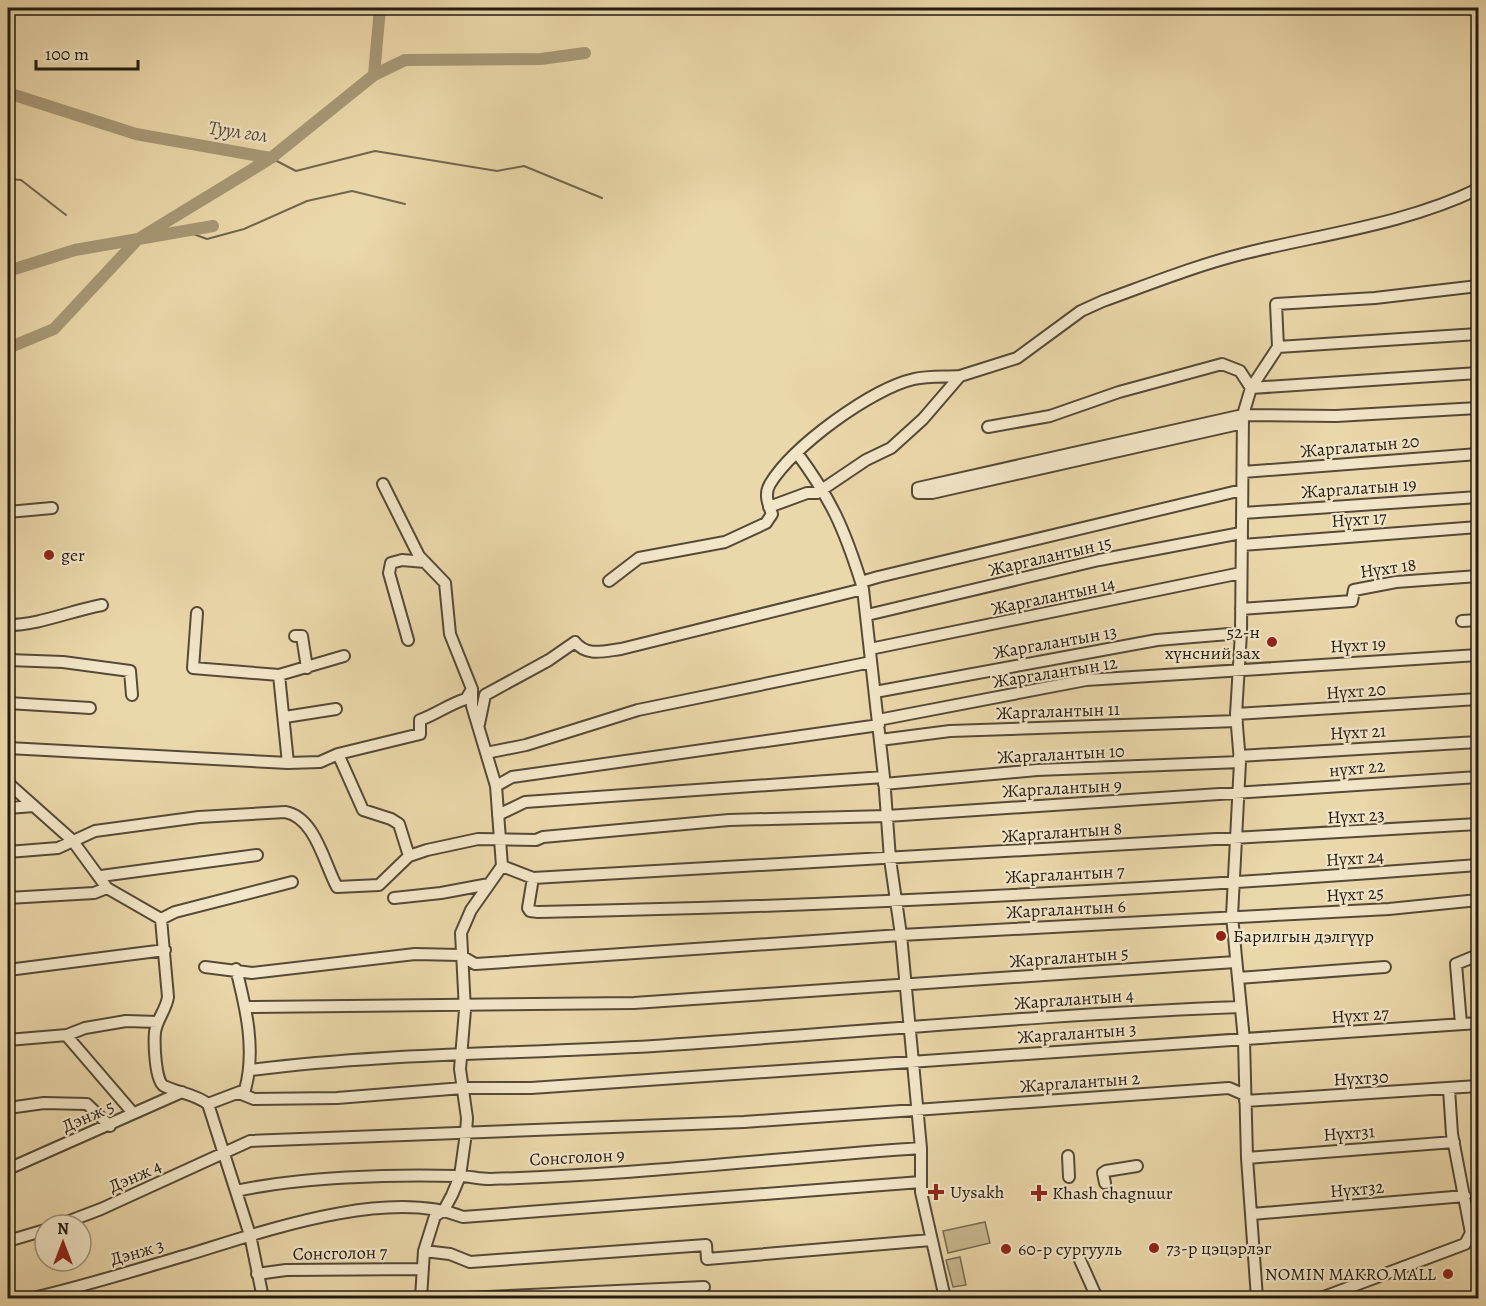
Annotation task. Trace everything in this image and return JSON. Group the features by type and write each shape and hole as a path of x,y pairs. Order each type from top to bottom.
{"street":[{"path":"609,581 639,558 725,542 766,523 772,514 766,501 769,485 797,453 819,431 884,391 914,379 960,376 1017,358 1081,311 1103,301 1243,254 1349,231 1439,205 1479,189"},
{"path":"1257,1299 1247,1158 1244,1040 1232,916 1239,794 1236,717 1241,633 1243,419 1251,388 1278,347 1276,304 1375,298 1479,286"},
{"path":"1278,347 1479,334"},
{"path":"988,426 1050,416 1119,392 1222,364 1240,371 1251,388"},
{"path":"1251,388 1479,373"},
{"path":"769,507 823,489 866,460 891,448 923,418 960,376"},
{"path":"1077,457 918,488 918,493 920,495 932,493 1243,419 1479,408"},
{"path":"797,453 823,489 843,527 862,585 880,740 890,859 901,934 913,1062 915,1111 921,1148 921,1182 931,1240 945,1299"},
{"name":"Жаргалатын 20","path":"1244,472 1479,454"},
{"path":"383,484 419,556 445,583 450,634 472,689 472,706 496,786 502,866 471,910 461,933 460,956 465,1004 461,1056 467,1118 466,1133 459,1176 444,1210 435,1216 424,1251 421,1299"},
{"path":"479,724 485,695 549,660 575,642 581,650 593,653 621,649 862,585 1242,490"},
{"name":"Жаргалатын 19","path":"1243,513 1479,497"},
{"path":"8,512 52,508"},
{"name":"Нүхт 17","path":"1242,539 1479,527"},
{"name":"Жаргалантын 15","path":"867,615 1100,560 1242,539"},
{"path":"408,640 389,573 391,563 402,560 425,562"},
{"name":"Жаргалантын 14","path":"870,649 1241,573"},
{"name":"Нүхт 18","path":"1241,609 1352,601 1354,590 1396,582 1479,576"},
{"path":"8,626 26,625 69,611 102,605"},
{"path":"197,613 193,668 279,675 344,656"},
{"path":"1462,621 1479,620"},
{"name":"Жаргалантын 13","path":"875,692 1157,640 1241,633"},
{"path":"295,636 302,636 307,668"},
{"name":"Нүхт 19","path":"1239,669 1479,655"},
{"path":"8,660 63,662 130,671 132,695"},
{"path":"486,753 506,750 638,710 871,662"},
{"name":"Жаргалантын 12","path":"496,786 512,777 878,723 1086,680 1239,669"},
{"path":"279,675 288,763"},
{"path":"8,747 288,763 320,762 338,754 420,734 420,720 437,714 451,703 466,699 472,689"},
{"name":"Нүхт 20","path":"1236,717 1479,699"},
{"path":"8,703 90,708"},
{"path":"285,717 336,709"},
{"name":"Жаргалантын 11","path":"880,740 950,731 1236,717"},
{"name":"Нүхт 21","path":"1239,759 1479,742"},
{"path":"8,852 58,848 95,831 199,817 285,812 297,814 311,830 337,887 379,885 409,856 399,824 363,810 338,754"},
{"name":"Жаргалантын 10","path":"498,815 525,802 1239,759"},
{"name":"нүхт 22","path":"1239,794 1479,777"},
{"path":"8,783 72,840 101,876 107,888 161,919"},
{"name":"Жаргалантын 9","path":"409,856 478,839 536,840 543,837 729,820 887,816 1239,794"},
{"path":"8,808 34,806"},
{"name":"Нүхт 23","path":"1236,838 1479,824"},
{"name":"Жаргалантын 8","path":"533,878 747,864 890,859 1236,838"},
{"path":"101,876 256,855"},
{"name":"Нүхт 24","path":"1234,880 1479,865"},
{"path":"502,866 533,878"},
{"name":"Жаргалантын 7","path":"533,878 528,908 530,911 538,912 730,908 1234,880"},
{"path":"161,919 175,912 292,882"},
{"path":"394,898 441,893 489,884"},
{"path":"8,898 94,893 107,888"},
{"name":"Нүхт 25","path":"1232,916 1389,909 1479,900"},
{"name":"Жаргалантын 6","path":"205,966 252,973 415,954 460,956 475,964 901,934 1232,916"},
{"path":"161,919 168,997 166,1008 155,1033 158,1078 163,1085 208,1104 245,1090 250,1070 245,1007 237,969"},
{"path":"8,970 165,950"},
{"path":"1461,1024 1456,964 1479,955"},
{"name":"Жаргалантын 5","path":"245,1007 634,1003 1235,962"},
{"path":"1238,978 1385,967"},
{"name":"Жаргалантын 4","path":"250,1070 318,1061 461,1056 1241,1007"},
{"path":"8,1040 66,1035 85,1028 126,1021 158,1022"},
{"name":"Нүхт 27","path":"1244,1040 1479,1023"},
{"path":"66,1035 133,1113"},
{"name":"Жаргалантын 3","path":"239,1093 254,1100 337,1098 463,1088 531,1088 1244,1040"},
{"name":"Нүхт30","path":"1245,1098 1479,1086"},
{"name":"Жаргалантын 2","path":"466,1133 573,1131 915,1111 1229,1088 1245,1098"},
{"path":"1321,1299 1464,1244 1471,1233 1474,1226 1465,1196 1454,1142 1449,1089"},
{"name":"Дэнж 5","path":"8,1169 110,1126 133,1113 182,1092"},
{"path":"8,1108 44,1103 87,1104 110,1126"},
{"path":"208,1104 250,1235 263,1299"},
{"name":"Дэнж 4","path":"87,1213 249,1141 466,1133"},
{"name":"Нүхт31","path":"1247,1158 1454,1142"},
{"name":"Сонсголон 9","path":"236,1191 264,1185 328,1180 459,1176 487,1179 636,1171 921,1148"},
{"path":"1068,1156 1069,1177"},
{"path":"1105,1183 1103,1173 1106,1171 1137,1166"},
{"name":"Дэнж 3","path":"33,1299 315,1216 398,1208 444,1210 463,1217 921,1182"},
{"name":"Нүхт32","path":"1252,1214 1465,1196"},
{"path":"8,1241 33,1234"},
{"path":"424,1251 450,1254 470,1262 706,1245 707,1259 931,1240"},
{"path":"1080,1260 1097,1299"},
{"name":"Сонсголон 7","path":"257,1274 286,1270 423,1269"},
{"path":"466,1299 704,1287"}],"shaded area":[{"path":"985,1222 990,1243 948,1253 943,1231"},
{"path":"960,1257 966,1285 953,1287 946,1260"}],"waterway":[{"name":"Туул гол","path":"8,93 136,134 271,158 374,75 380,8"},
{"path":"374,75 405,60 541,59 585,53"},
{"path":"271,158 296,171 375,151 497,171 524,166 602,198"},
{"path":"8,348 54,329 138,239 271,158"},
{"path":"8,179 21,180 66,215"},
{"path":"185,231 207,239 244,229 307,201 352,191 405,204"},
{"path":"8,271 75,250 213,226"}],"place":[{"name":"ger","path":"49,555"},
{"name":"52-н хүнсний зах","path":"1272,642"},
{"name":"Барилгын дэлгүүр","path":"1221,936"},
{"name":"Uysakh","path":"936,1192"},
{"name":"Khash chagnuur","path":"1039,1193"},
{"name":"73-р цэцэрлэг","path":"1154,1248"},
{"name":"60-р сургууль","path":"1006,1249"},
{"name":"NOMIN MAKRO MALL","path":"1448,1274"}]}
